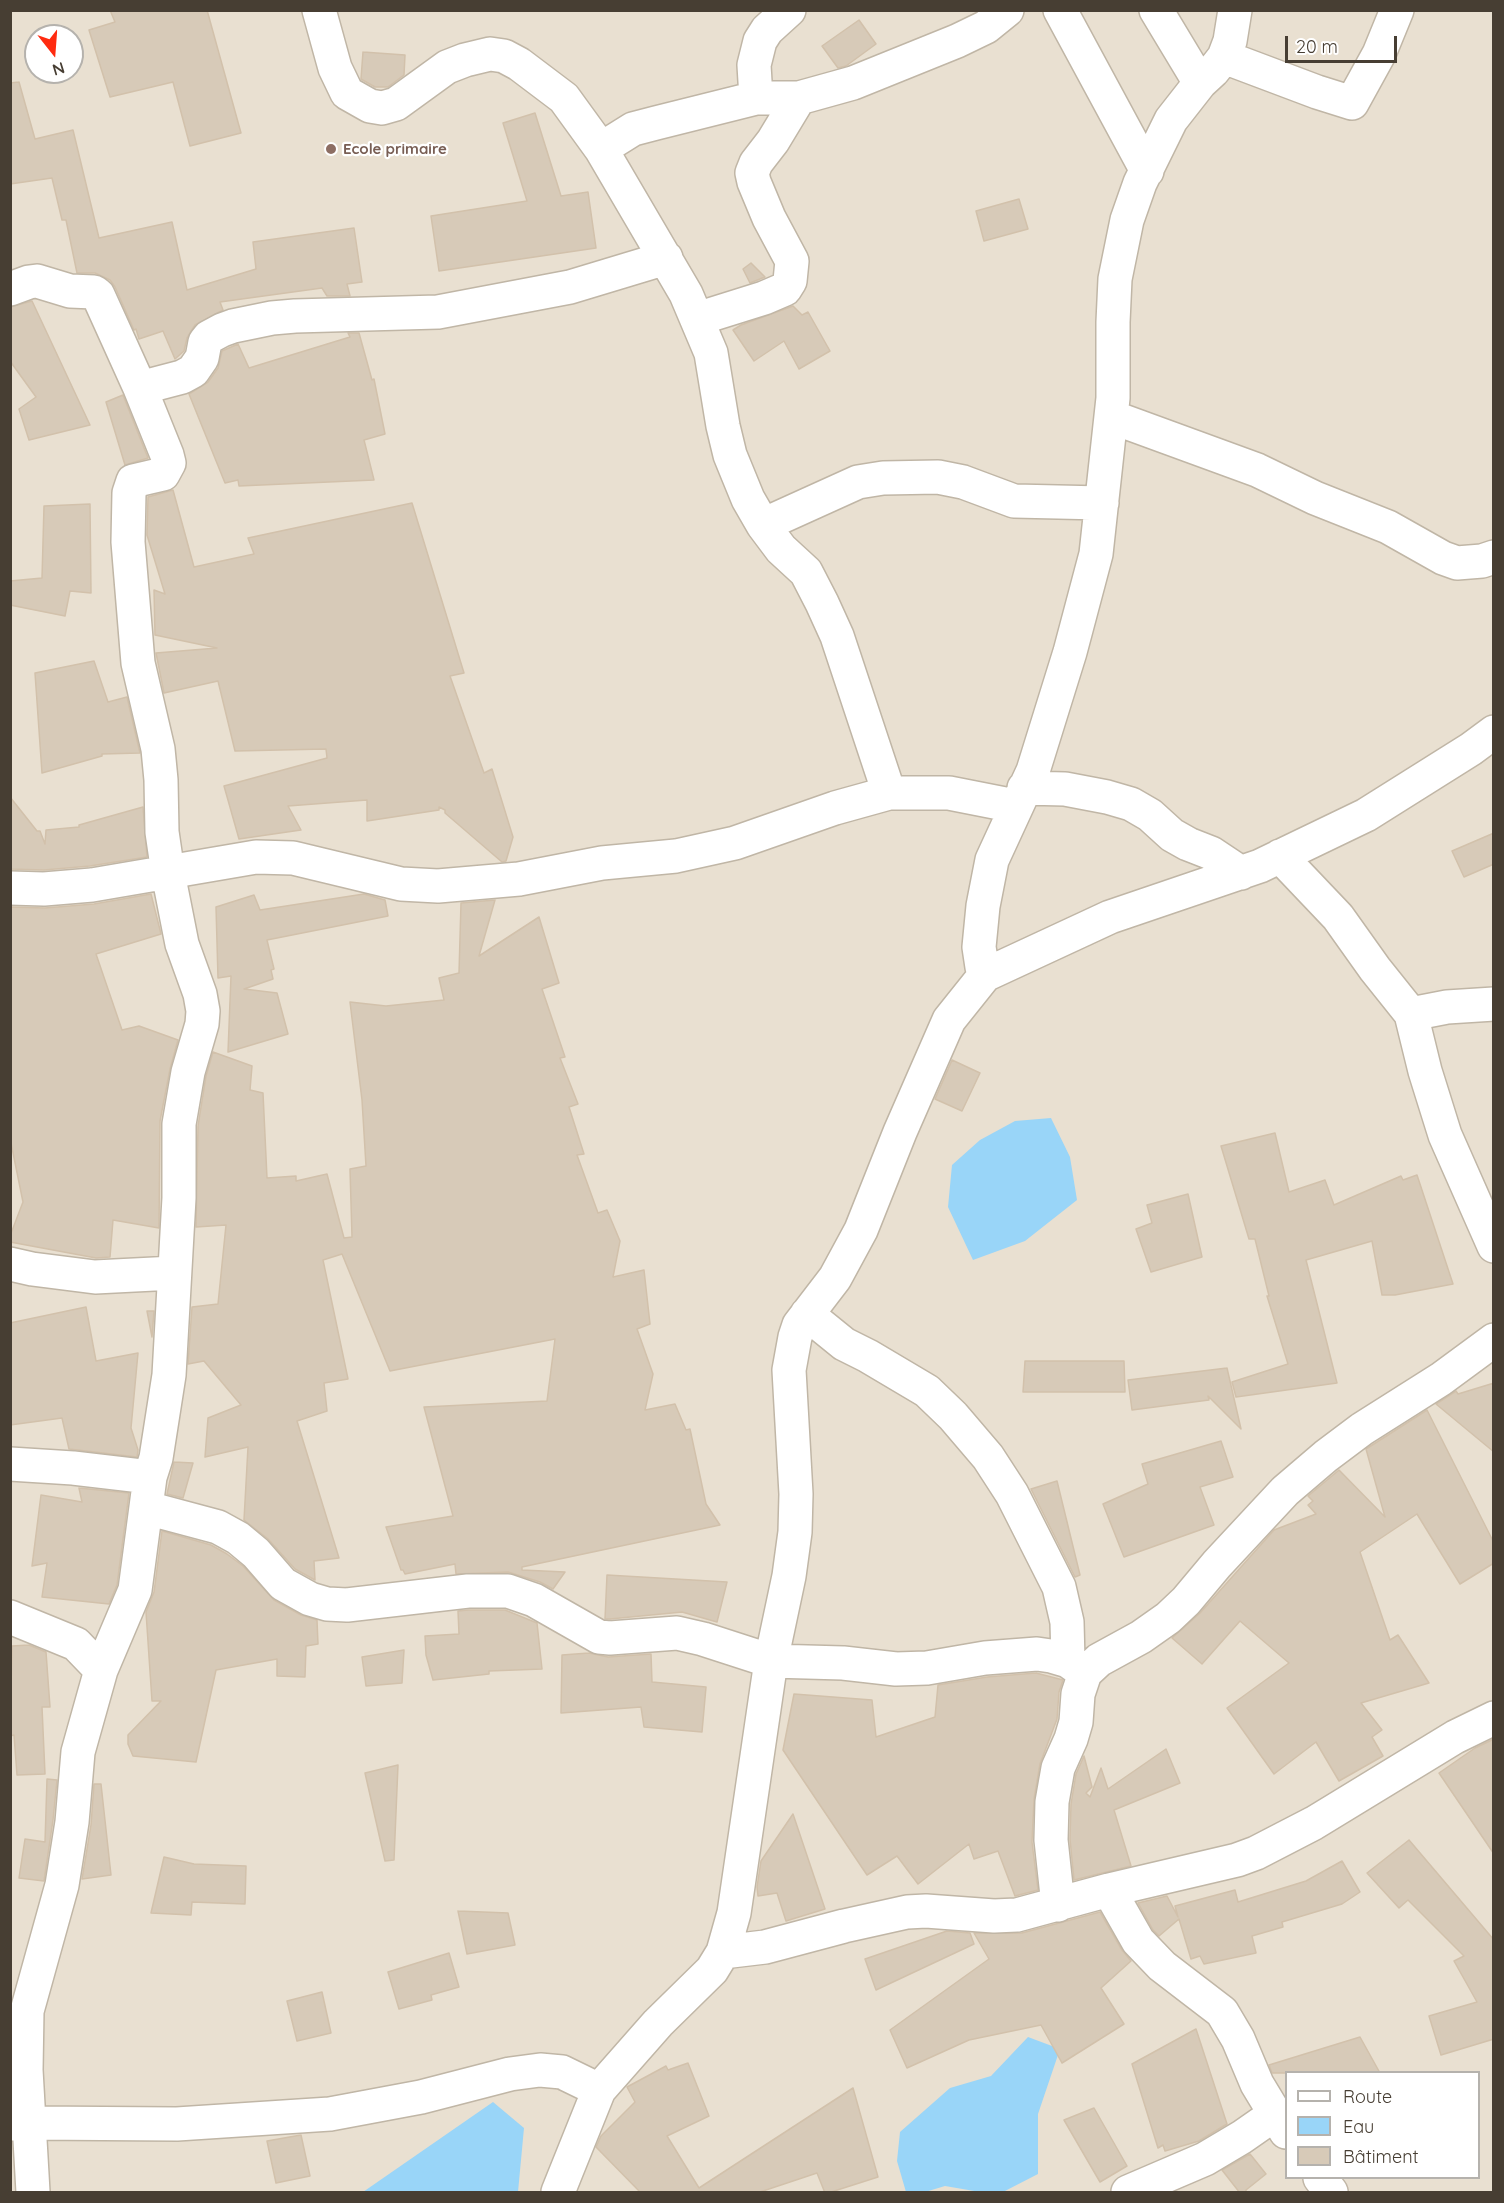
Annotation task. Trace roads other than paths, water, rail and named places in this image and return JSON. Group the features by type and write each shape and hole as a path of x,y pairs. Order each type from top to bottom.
{"street":[{"path":"319,10 335,68 342,84 347,93 362,103 382,108 396,104 447,67 490,54 504,56 538,77 564,98 601,149 666,258 697,319 714,365 723,426 730,455 748,499 763,525 781,549 806,572 822,603 837,636 889,793"},
{"path":"756,98 754,59 760,41 767,30 789,10"},
{"path":"601,149 633,129 756,98 799,98 853,83 957,41 986,27 1007,10"},
{"path":"1060,10 1147,171"},
{"path":"1156,10 1200,83"},
{"path":"985,975 979,947 987,877 992,860 1032,771 1070,652 1095,554 1112,417 1115,279 1127,220 1171,120 1224,57 1230,41 1235,10"},
{"path":"1224,57 1352,103 1379,54 1396,10"},
{"path":"697,319 764,298 785,289 790,282 792,261 769,218 752,173 756,163 799,98"},
{"path":"140,388 182,377 193,371 202,358 204,345 209,337 233,326 295,316 438,312 570,287 666,258"},
{"path":"10,289 37,281 70,291 94,292 98,295 140,388 169,463 163,474 133,480 130,486 128,542 138,663 158,749 162,832 168,873 182,944 200,994 203,1011 202,1024 188,1072 179,1124 179,1198 169,1375 135,1590 101,1671 78,1752 72,1822 62,1885 27,2011 26,2070 20,2123 33,2193"},
{"path":"1112,417 1257,470 1315,498 1389,527 1443,558 1457,563 1494,557"},
{"path":"763,525 858,482 883,478 946,479 1014,501 1102,503"},
{"path":"571,2186 599,2090 658,2023 712,1970 723,1952 734,1913 771,1661 789,1576 795,1532 796,1494 789,1370 795,1337 799,1325 835,1278 861,1230 900,1132 949,1020 985,975 1110,917 1241,873 1366,815 1494,732"},
{"path":"10,888 44,889 92,885 256,856 293,858 401,884 438,886 519,879 602,863 676,856 735,843 835,808 889,793 949,793 1020,797 1065,789 1131,804 1150,815 1172,835 1211,853 1241,873"},
{"path":"1280,856 1338,917 1411,1014 1425,1071 1445,1135 1494,1245"},
{"path":"1411,1014 1447,1007 1494,1004"},
{"path":"10,1264 95,1277 174,1273"},
{"path":"807,1314 844,1344 927,1391 953,1416 988,1457 1012,1494 1059,1587 1076,1667 1078,1694 1076,1722 1056,1777 1052,1809 1051,1840 1058,1905"},
{"path":"10,1464 74,1468 149,1493 238,1538 256,1553 283,1584 310,1599 327,1604 347,1605 468,1591 508,1591 534,1600 599,1637 677,1633 771,1661 843,1663 910,1669 1026,1654 1051,1656 1076,1667 1099,1660 1142,1637 1168,1618 1285,1491 1326,1456 1362,1429 1441,1379 1494,1340"},
{"path":"10,1617 76,1644 101,1671"},
{"path":"723,1952 765,1947 907,1912 1006,1916 1237,1860 1256,1853 1314,1823 1455,1737 1494,1718"},
{"path":"1109,1890 1138,1941 1162,1966 1222,2012 1238,2039 1257,2084 1281,2123 1242,2137 1205,2158 1128,2193"},
{"path":"20,2123 177,2124 330,2114 421,2097 510,2074 540,2070 562,2072 599,2090"},
{"path":"1321,2179 1331,2193"}],"water":[{"path":"1051,1118 1070,1157 1077,1200 1025,1241 973,1260 948,1207 952,1165 980,1140 1015,1121"},
{"path":"1028,2037 1060,2049 1038,2114 1038,2174 1003,2192 980,2192 945,2186 925,2192 906,2192 897,2161 900,2132 950,2088 991,2076"},
{"path":"493,2102 524,2128 518,2192 363,2192"}],"place":[{"name":"Ecole primaire","path":"331,149"}]}
